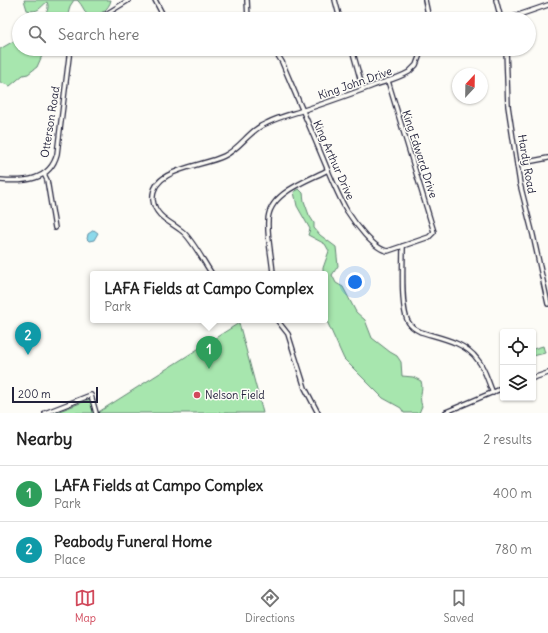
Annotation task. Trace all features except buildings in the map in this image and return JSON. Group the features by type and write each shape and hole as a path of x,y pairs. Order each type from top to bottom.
{"street":[{"path":"109,12 129,0"},
{"path":"155,0 161,12"},
{"path":"248,0 248,12"},
{"path":"335,0 338,12"},
{"path":"425,0 428,12"},
{"path":"496,0 499,12"},
{"path":"528,12 548,5"},
{"name":"Otterson Road","path":"0,180 27,180 44,174 52,166 57,154 69,56"},
{"name":"King Arthur Drive","path":"278,56 348,212 360,228 384,251 403,246"},
{"path":"354,56 363,90"},
{"name":"King John Drive","path":"210,271 186,235 157,212 153,199 155,186 160,180 168,174 226,155 234,150 258,127 267,122 303,111 404,75 412,70 416,65 419,56"},
{"name":"Hardy Road","path":"506,56 507,92 522,194 548,304"},
{"name":"King Edward Drive","path":"388,81 434,232 429,237 403,246"},
{"path":"517,164 548,158"},
{"path":"274,271 268,221 274,202 281,195 328,170"},
{"path":"44,174 47,180 55,228"},
{"path":"403,246 404,310 408,323 421,332 460,345 469,350 478,359 493,393"},
{"path":"279,323 288,334 305,390 318,413"},
{"path":"536,377 548,373"},
{"path":"446,412 500,390"},
{"path":"45,413 92,395 96,413"}],"green space":[{"path":"24,0 74,0 69,12 46,12 48,9 47,2 34,11 27,10"},
{"path":"77,0 111,0 108,7 102,12 86,12"},
{"path":"12,42 12,56 42,56 37,67 28,74 23,75 10,86 0,82 0,49"},
{"path":"299,189 303,193 309,215 314,223 314,228 320,235 336,247 338,266 332,275 336,283 343,287 356,312 365,320 372,338 397,356 401,362 402,376 413,377 421,381 422,406 419,413 404,413 401,408 383,398 344,359 328,323 328,271 323,271 323,268 329,251 325,244 308,235 310,229 297,206 294,192"},
{"path":"239,323 263,413 97,413"},
{"path":"543,346 545,353 536,355 536,348"},
{"path":"91,399 94,413 54,413"}],"water":[{"path":"94,230 98,233 94,240 89,241 87,239 88,234"}],"place":[{"name":"Peabody Funeral Home","path":"28,355"},
{"name":"LAFA Fields at Campo Complex","path":"209,369"},
{"name":"Nelson Field","path":"197,395"}]}
